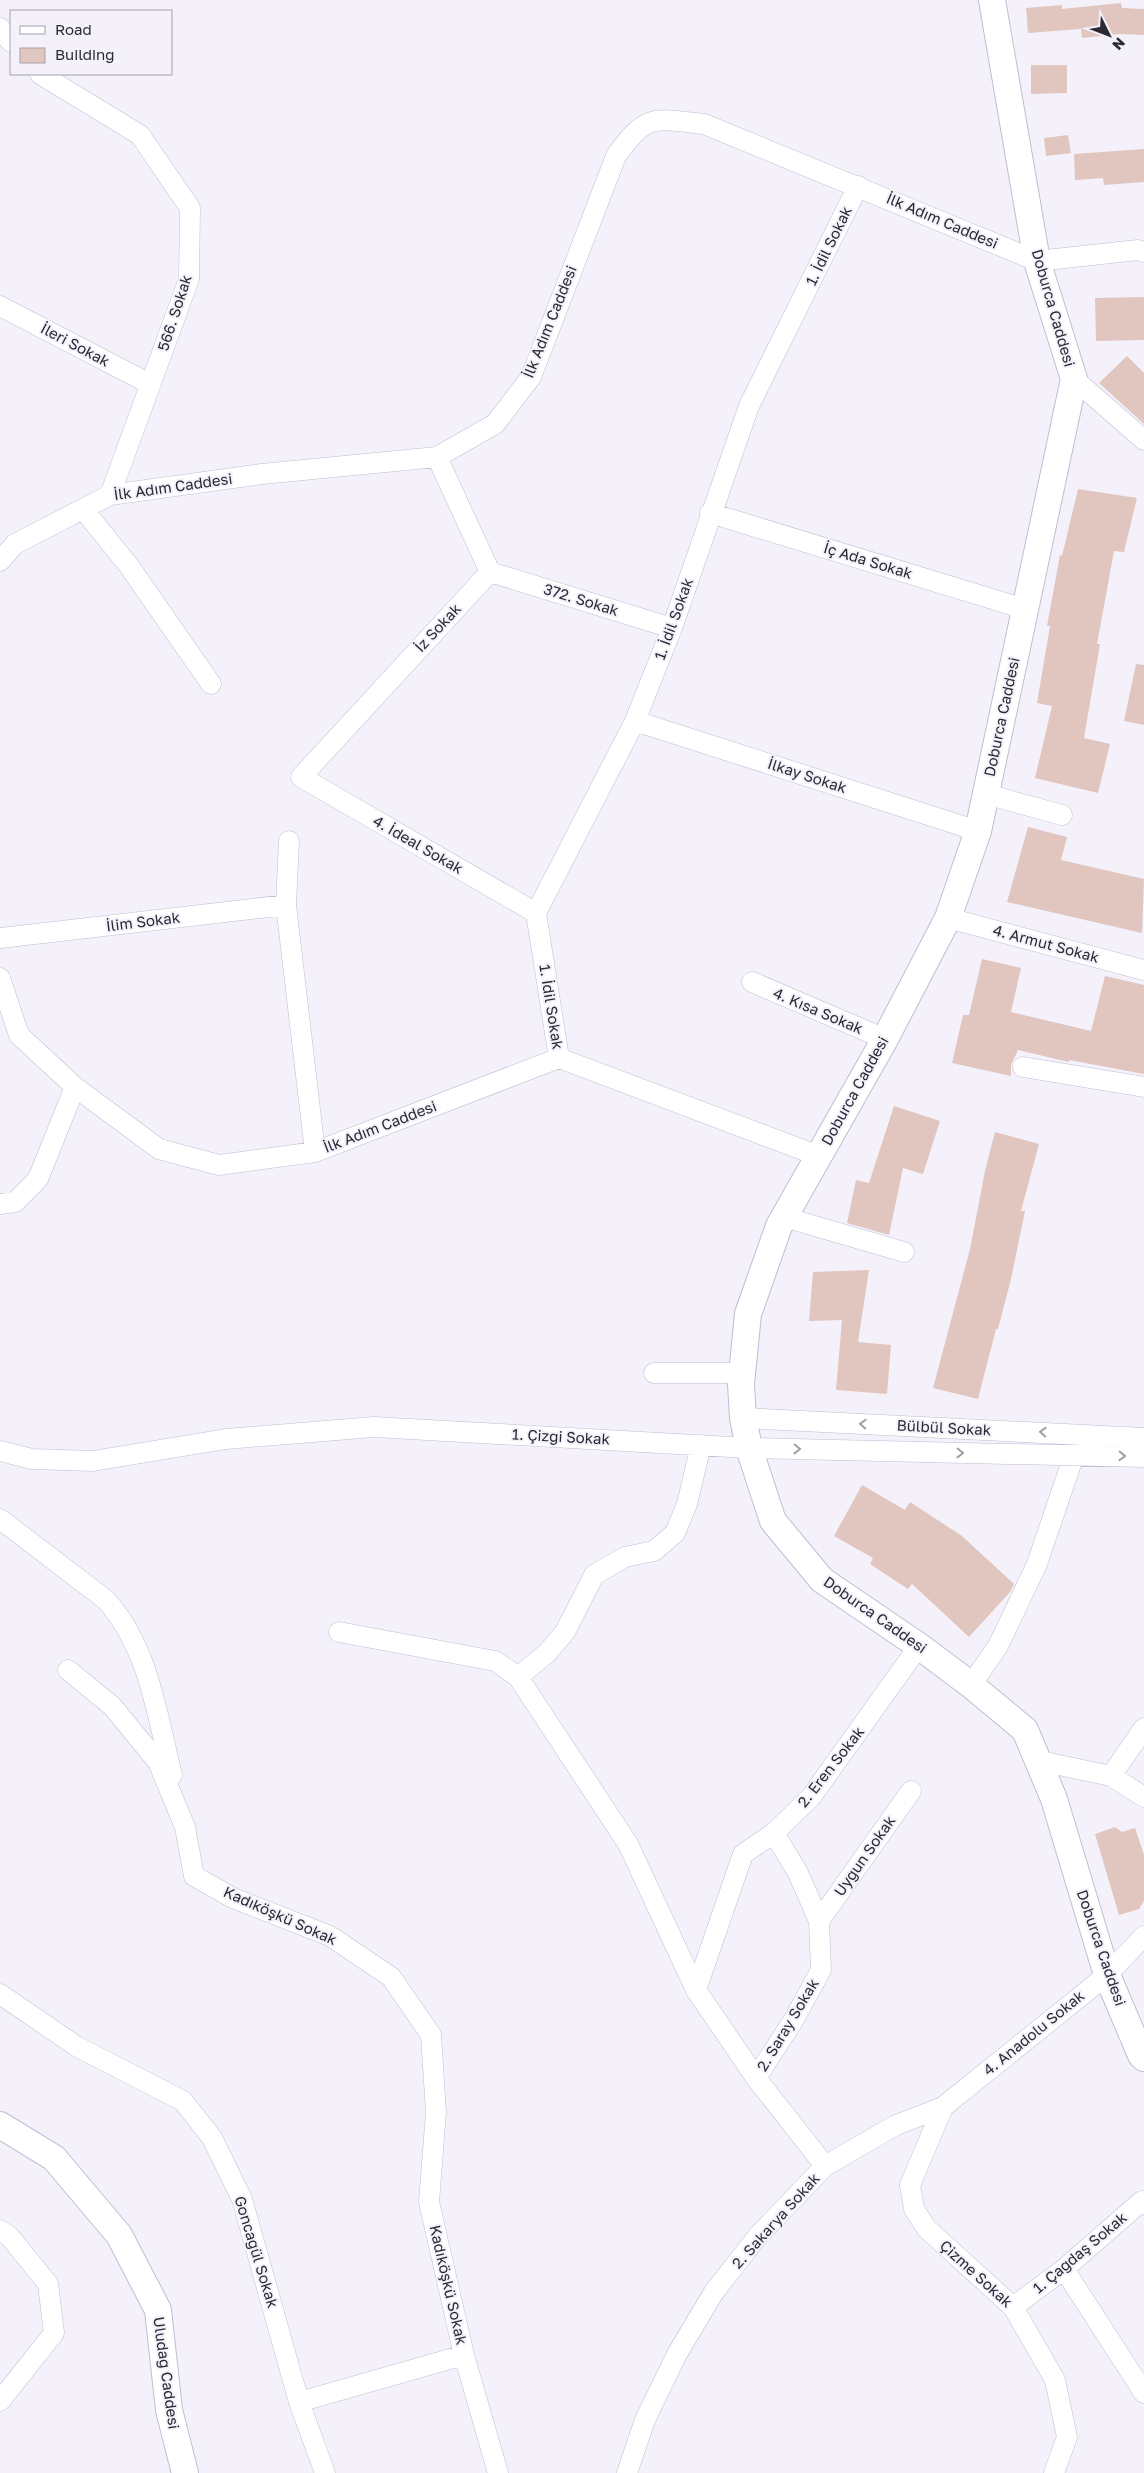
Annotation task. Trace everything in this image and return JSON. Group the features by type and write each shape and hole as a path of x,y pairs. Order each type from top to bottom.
{"main road":[{"name":"Doburca Caddesi","path":"992,0 1037,261 1074,379 978,831 948,918 885,1039 784,1218 748,1314 742,1373 743,1418 749,1448 773,1522 822,1580 919,1646 971,1685 1025,1730 1040,1761 1054,1799 1106,1975 1140,2055 1144,2058"},
{"name":"Uludağ Caddesi","path":"0,2126 54,2158 120,2235 158,2310 169,2410 185,2473"}],"street":[{"path":"0,28 10,41"},
{"name":"566. Sokak","path":"42,75 140,135 190,208 189,279 110,495"},
{"name":"İlk Adım Caddesi","path":"0,561 15,544 110,495 262,474 437,457 495,424 530,377 616,156 633,132 656,120 704,124 1037,261"},
{"name":"1. İdil Sokak","path":"559,1058 536,913 635,721 672,628 710,513 749,406 858,186"},
{"path":"1037,261 1138,250 1144,252"},
{"name":"İleri Sokak","path":"0,306 150,384"},
{"path":"1074,379 1144,440"},
{"path":"437,457 490,572"},
{"path":"83,509 129,566 210,684"},
{"name":"İç Ada Sokak","path":"710,513 1025,608"},
{"name":"372. Sokak","path":"490,572 672,628"},
{"name":"İz Sokak","path":"301,777 490,572"},
{"name":"İlkay Sokak","path":"635,721 978,831"},
{"name":"4. İdeal Sokak","path":"301,777 536,913"},
{"path":"986,794 1062,814"},
{"path":"289,841 286,905 315,1152"},
{"name":"İlim Sokak","path":"0,938 286,905"},
{"name":"4. Armut Sokak","path":"948,918 1144,970"},
{"name":"İlk Adım Caddesi","path":"0,978 19,1035 75,1087 159,1149 218,1165 315,1152 559,1058"},
{"name":"4. Kısa Sokak","path":"752,982 885,1039"},
{"path":"559,1058 819,1156"},
{"path":"1023,1067 1144,1087"},
{"path":"0,1204 16,1202 38,1179 75,1087"},
{"path":"784,1218 904,1252"},
{"path":"654,1373 742,1373"},
{"name":"Bülbül Sokak","path":"743,1418 1144,1438"},
{"name":"1. Çizgi Sokak","path":"0,1451 32,1459 94,1461 226,1439 374,1426 749,1448"},
{"path":"971,1685 998,1646 1037,1564 1074,1455 1073,1434"},
{"path":"518,1677 547,1653 565,1632 594,1575 625,1557 654,1551 675,1533 687,1504 701,1446"},
{"name":"Bülbül Sokak","path":"749,1448 1144,1457"},
{"path":"0,1519 106,1600 119,1615 144,1661 172,1777 170,1789"},
{"path":"339,1632 495,1661 518,1677 628,1844 696,1990 756,2078 826,2166"},
{"name":"2. Eren Sokak","path":"696,1990 743,1854 774,1834 811,1797 919,1646"},
{"name":"Kadıköşkü Sokak","path":"68,1670 112,1706 158,1762 185,1827 194,1876 233,1898 330,1936 391,1977 431,2035 436,2112 428,2202 464,2355 498,2473"},
{"path":"1111,1776 1144,1728"},
{"path":"1040,1761 1111,1776 1144,1797"},
{"name":"Uygun Sokak","path":"819,1921 911,1791"},
{"name":"2. Saray Sokak","path":"756,2078 793,2021 820,1970 819,1921 798,1873 774,1834"},
{"name":"4. Anadolu Sokak","path":"943,2107 1106,1975 1144,1936"},
{"name":"Goncagül Sokak","path":"0,1994 76,2046 183,2101 212,2138 242,2199 299,2402 325,2473"},
{"name":"2. Sakarya Sokak","path":"627,2473 645,2420 673,2362 714,2292 758,2236 826,2166 896,2125 943,2107"},
{"name":"Çizme Sokak","path":"943,2107 910,2185 914,2209 927,2229 1013,2307 1055,2380 1067,2437 1054,2473"},
{"name":"1. Çağdaş Sokak","path":"1013,2307 1064,2269 1142,2201 1144,2204"},
{"path":"0,2230 10,2237 48,2284 54,2333 0,2401"},
{"path":"1064,2269 1144,2393"},
{"path":"299,2402 464,2355"}],"building":[{"path":"1121,3 1122,8 1144,9 1144,35 1120,34 1082,38 1081,29 1028,33 1026,8 1062,5 1062,9"},
{"path":"1031,65 1067,65 1067,93 1031,94"},
{"path":"1068,135 1071,153 1046,156 1044,138"},
{"path":"1144,149 1144,182 1104,185 1103,178 1075,180 1074,154"},
{"path":"1144,297 1144,340 1096,341 1095,298"},
{"path":"1127,356 1144,373 1144,424 1099,383"},
{"path":"1078,489 1137,498 1124,552 1114,551 1097,644 1100,644 1084,738 1110,744 1098,793 1035,778 1052,706 1037,703 1050,626 1047,626 1060,555 1062,556"},
{"path":"1136,664 1144,665 1144,725 1124,721"},
{"path":"1028,827 1067,837 1061,860 1144,879 1142,933 1007,902"},
{"path":"982,959 1021,968 1011,1012 1091,1031 1105,976 1144,985 1144,1074 1069,1060 1069,1062 1018,1050 1011,1065 1011,1076 952,1063 963,1015 969,1015"},
{"path":"894,1106 940,1121 923,1174 903,1168 889,1235 847,1223 856,1180 869,1183"},
{"path":"995,1132 1039,1144 1021,1211 1025,1211 1011,1279 978,1399 933,1388 970,1249 985,1171"},
{"path":"869,1270 858,1342 891,1345 887,1394 836,1390 842,1320 809,1321 813,1272"},
{"path":"862,1485 905,1510 910,1502 962,1536 1014,1584 1010,1592 969,1637 912,1584 908,1589 870,1564 873,1558 834,1536"},
{"path":"1115,1827 1122,1832 1135,1828 1144,1855 1144,1901 1139,1909 1119,1915 1095,1834"}]}
